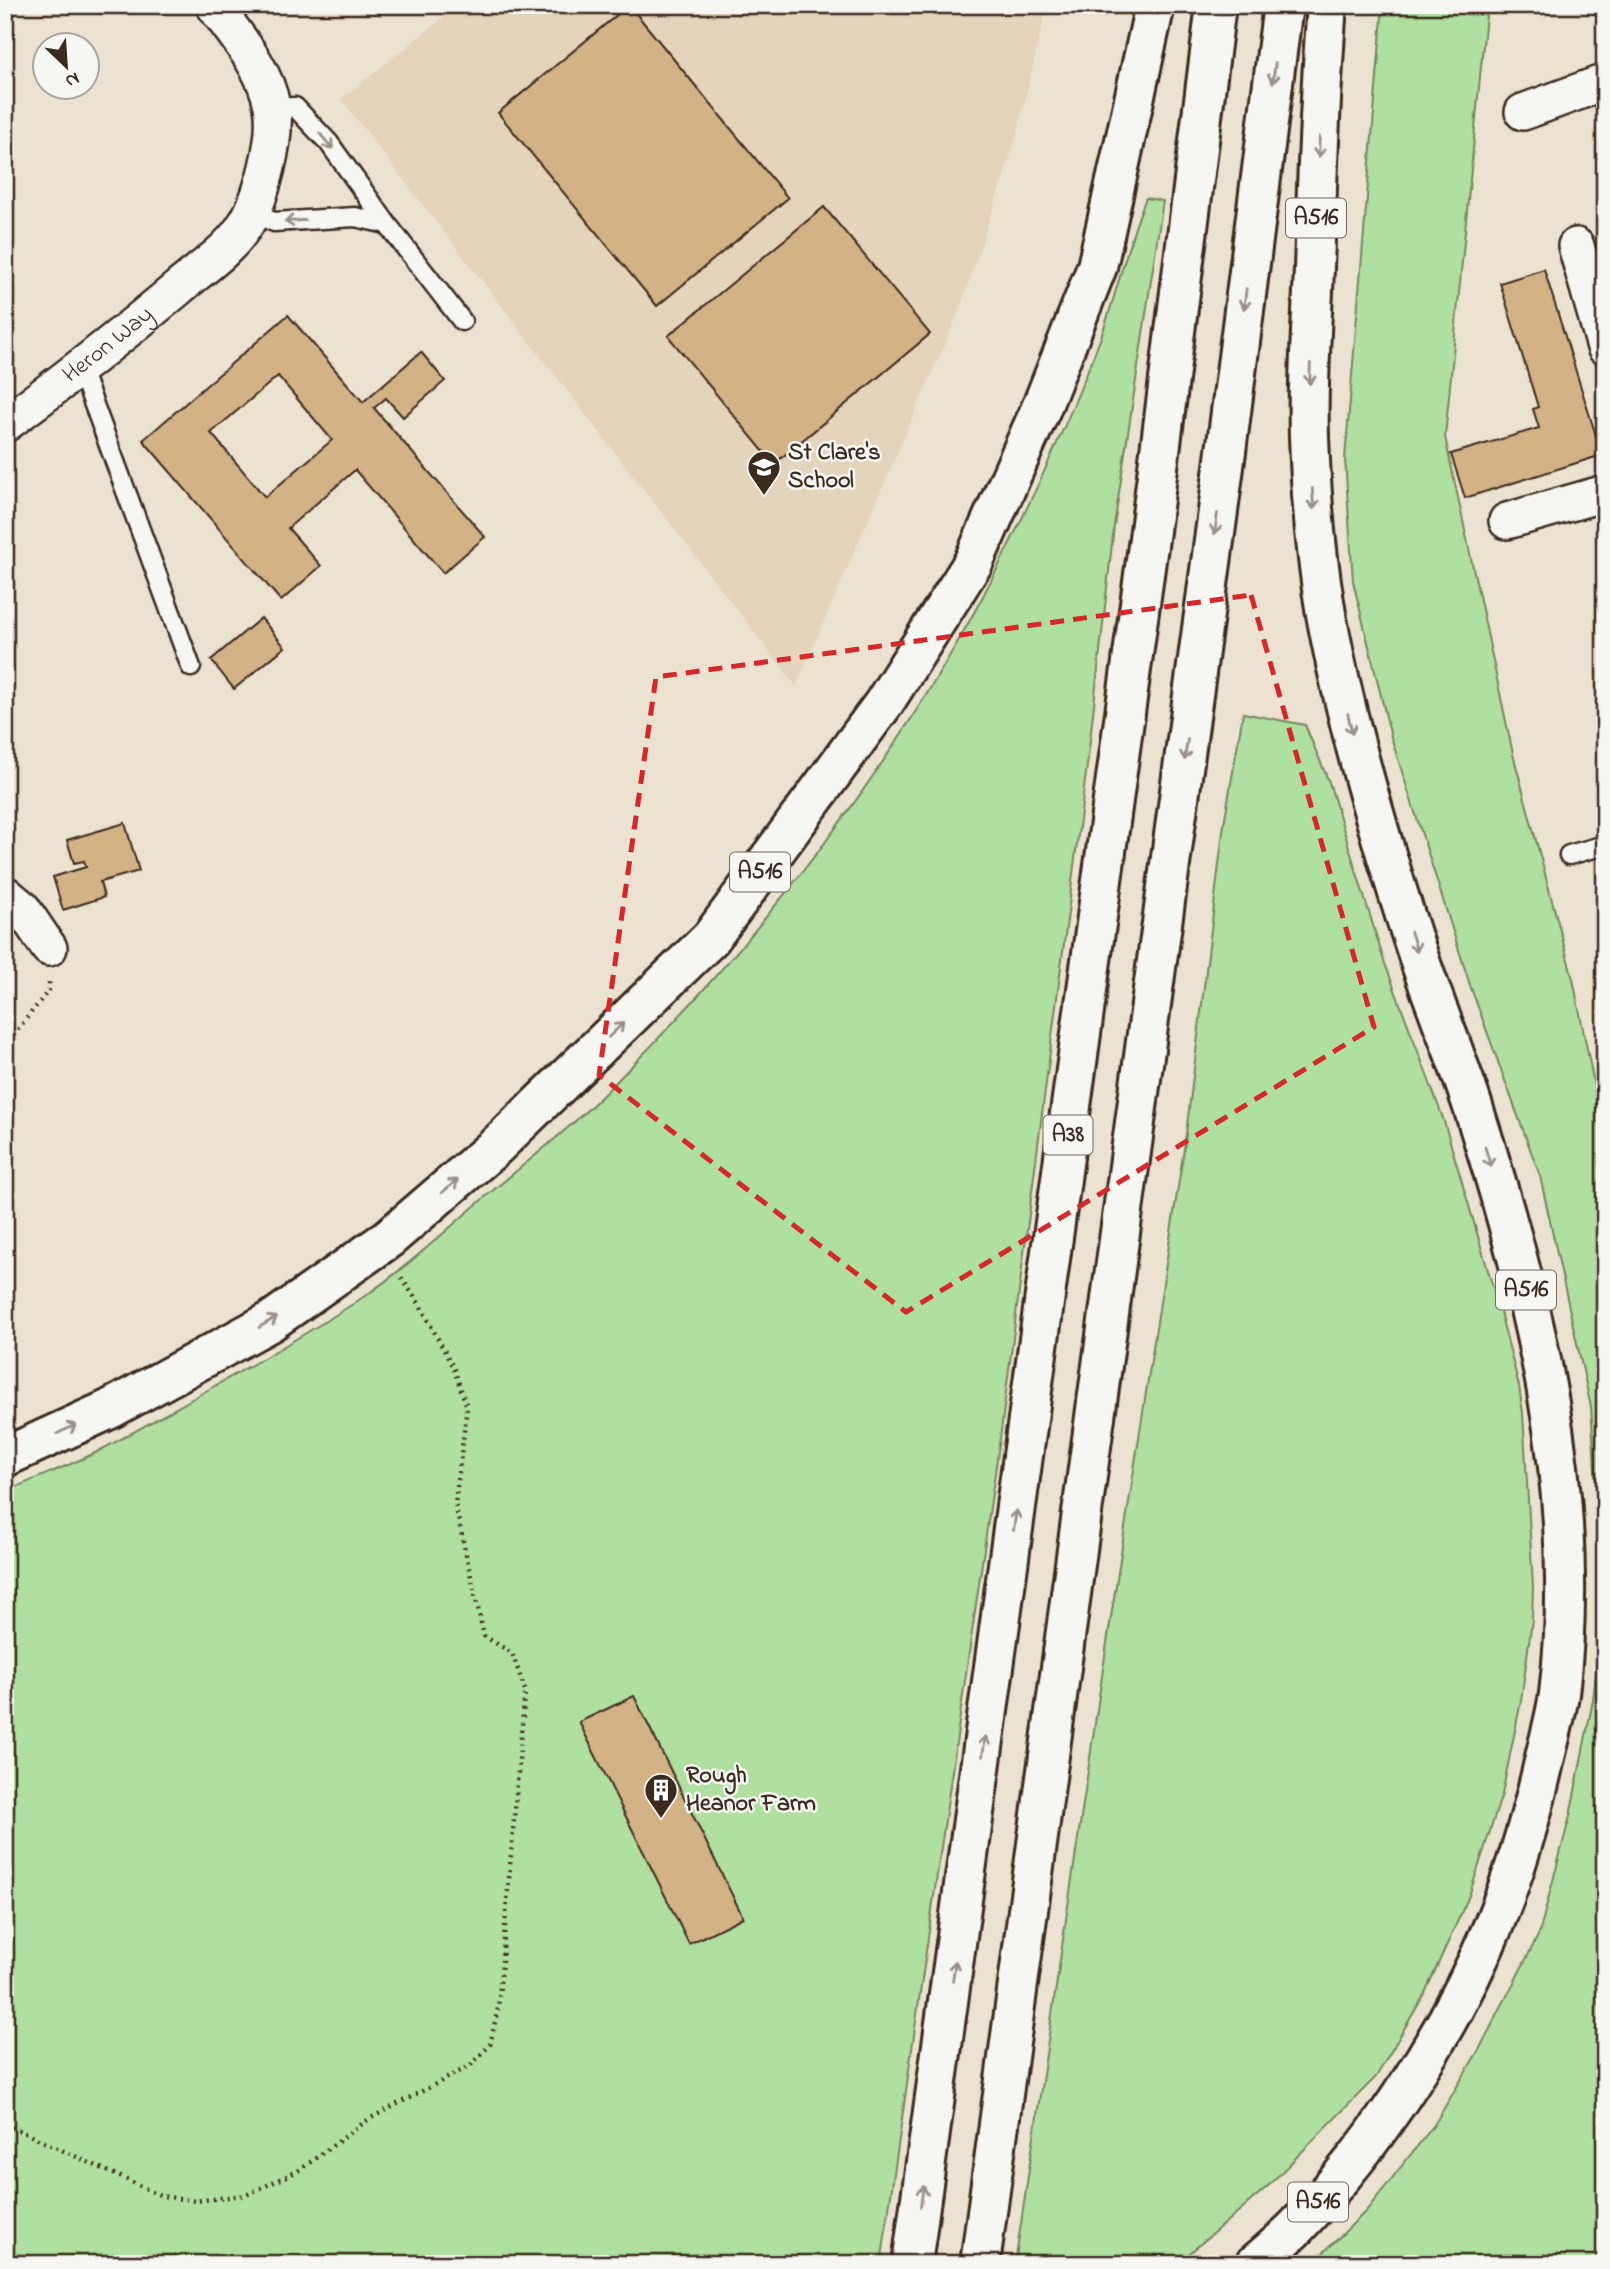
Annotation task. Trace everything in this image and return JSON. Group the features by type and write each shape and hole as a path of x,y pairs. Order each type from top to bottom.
{"highway":[{"name":"A516","path":"5,1457 110,1409 270,1322 378,1245 494,1148 711,938 884,703 973,563 1097,267 1155,5"},
{"name":"A38","path":"912,2264 1149,545 1216,5"},
{"path":"980,2264 1220,495 1283,5"},
{"name":"A516","path":"1255,2264 1298,2225 1374,2133 1435,2045 1482,1953 1512,1880 1536,1798 1558,1699 1563,1616 1562,1497 1555,1434 1546,1377 1523,1274 1472,1102 1420,959 1366,788 1326,615 1317,550 1308,431 1321,77 1327,5"}],"street":[{"path":"214,5 257,66 273,108"},
{"path":"1523,112 1605,82"},
{"name":"Heron Way","path":"5,424 127,331 243,230 253,213 264,179 273,131 273,108"},
{"path":"1576,246 1605,347"},
{"path":"1507,521 1605,493"},
{"path":"5,894 22,908 49,948"}],"lane":[{"path":"273,108 295,107 329,143 387,224 463,321"},
{"path":"253,213 274,222 355,217 387,224"},
{"path":"80,367 191,667"},
{"path":"1569,855 1605,845"}],"path":[{"path":"5,1046 49,990 49,948"},
{"path":"5,2124 162,2196 195,2201 246,2195 298,2171 369,2119 470,2066 490,2045 498,2008 525,1690 512,1653 484,1636 455,1504 467,1407 454,1368 420,1305 378,1245"}],"highlighted area":[{"path":"1251,595 1374,1027 906,1312 599,1075 656,677"}],"shaded area":[{"name":"St Clare's School","path":"459,5 1047,5 1016,139 960,309 796,686 341,99"}],"green space":[{"path":"1383,5 1487,5 1445,437 1513,754 1573,979 1605,1139 1605,2264 1312,2264 1366,2211 1434,2125 1480,2048 1539,1934 1570,1816 1593,1700 1604,1601 1591,1407 1540,1176 1471,988 1391,737 1353,581 1345,459"},
{"path":"1146,198 1163,201 1114,526 1088,758 1001,1431 881,2264 20,2264 5,2256 5,1492 125,1437 287,1345 376,1288 583,1114 668,1028 722,968 774,907 872,778 958,642 1024,515 1076,400 1099,342"},
{"path":"1243,713 1305,725 1329,782 1384,961 1443,1118 1498,1304 1519,1386 1523,1413 1533,1587 1532,1620 1521,1701 1502,1794 1469,1896 1424,1995 1376,2077 1267,2187 1177,2264 1015,2264 1185,1142 1224,824"}],"building":[{"path":"629,5 788,198 657,306 498,113"},
{"path":"824,207 930,334 774,464 668,336"},
{"path":"1544,269 1602,455 1465,498 1451,454 1539,428 1533,409 1538,407 1500,283"},
{"path":"288,315 363,402 421,352 445,381 403,417 386,398 374,408 485,537 443,573 355,470 288,528 321,566 281,601 143,440","holes":["278,376 332,440 265,497 211,433"]},
{"path":"261,618 285,647 234,689 211,660"},
{"path":"125,823 139,871 100,882 104,897 63,910 53,877 86,867 84,861 74,863 67,840"},
{"name":"Rough Heanor Farm","path":"634,1696 743,1917 689,1944 579,1722"}],"place":[{"name":"St Clare's School","path":"764,497"},
{"name":"Rough Heanor Farm","path":"661,1820"}]}
